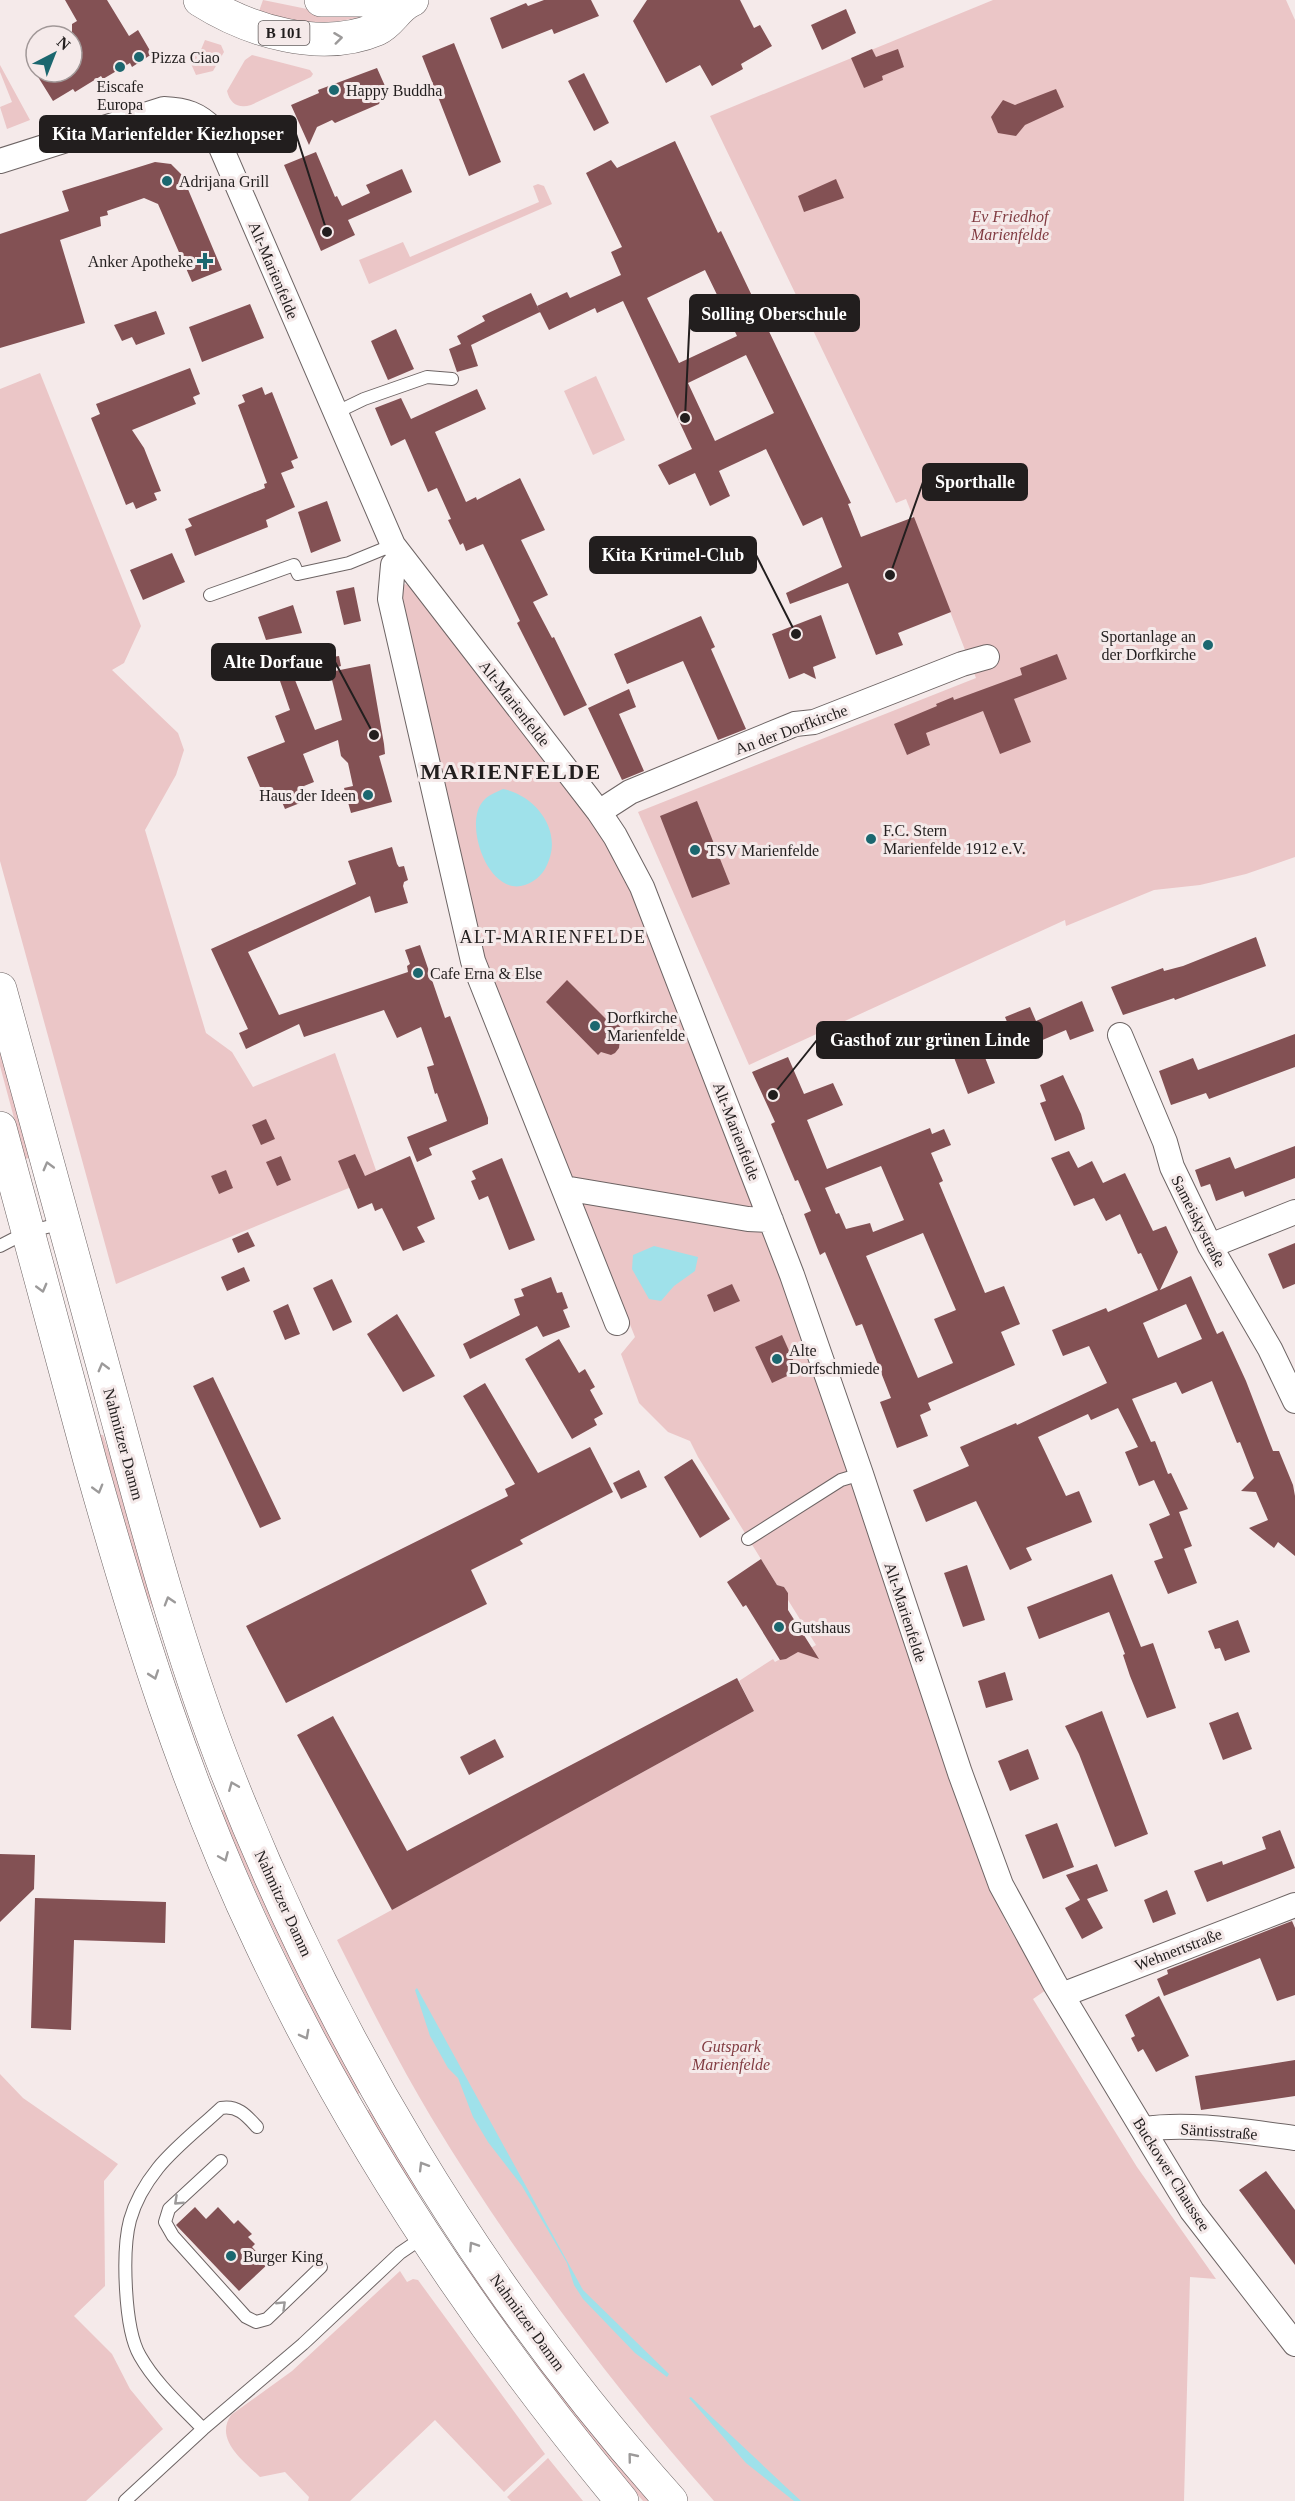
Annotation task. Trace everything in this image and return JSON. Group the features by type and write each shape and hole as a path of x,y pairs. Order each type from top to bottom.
{"main road":[{"name":"B 101","path":"200,0 245,23 311,38 335,39 381,28 402,1"},
{"name":"B 101","path":"321,0 369,0"},
{"name":"Nahmitzer Damm","path":"0,989 146,1525 182,1643 220,1754 268,1872 337,2015 391,2112 439,2226 506,2355 564,2431 622,2501"},
{"name":"Nahmitzer Damm","path":"0,1128 14,1239 146,1651 186,1765 259,1940 305,2034 362,2135 543,2345 671,2501"}],"street":[{"name":"Alt-Marienfelde","path":"0,161 164,109 184,110 201,117 217,135 335,413 398,551 599,812 615,836 642,887 771,1220 861,1474 984,1842 1011,1906 1062,1995"},
{"path":"398,551 393,565 390,599 473,961 617,1323"},
{"name":"An der Dorfkirche","path":"599,812 630,792 795,724 814,722 962,664 987,657"},
{"name":"Sameiskystraße","path":"1120,1035 1165,1142 1172,1167 1210,1246 1270,1349 1295,1401"},
{"path":"564,1188 748,1219 771,1220"},
{"path":"1210,1246 1295,1212"},
{"name":"Wehnertstraße","path":"1062,1995 1295,1905"},
{"name":"Buckower Chaussee","path":"1062,1995 1192,2211 1295,2344"},
{"name":"Säntisstraße","path":"1143,2129 1161,2126 1204,2128 1295,2138"}],"lane":[{"path":"335,413 364,399 427,377 453,379"},
{"path":"210,596 294,565 298,574 398,551"},
{"path":"14,1239 63,1223"},
{"path":"748,1539 841,1480 861,1474"},
{"path":"203,2428 167,2393 139,2355 127,2298 127,2244 130,2221 140,2196 159,2167 221,2108 230,2106 242,2111 257,2127"},
{"path":"221,2161 170,2209 165,2222 173,2236 246,2317 256,2322 267,2319 321,2267"},
{"path":"125,2501 203,2428 303,2344 400,2253 439,2226"}],"green space":[{"path":"263,0 312,10 377,12 331,22 304,21 258,14"},
{"name":"Ev Friedhof Marienfelde","path":"993,0 1286,0 1295,20 1295,857 1246,874 1200,885 1154,890 1066,926 1065,920 749,1065 638,812 976,678 906,499 896,503 710,116"},
{"path":"205,40 221,45 224,52 213,71 196,75 188,57 200,52"},
{"path":"252,55 310,70 313,74 251,105 239,106 230,99 227,91 245,60"},
{"path":"0,65 30,120 7,129 0,107 12,102 0,72"},
{"path":"538,184 544,186 552,204 369,284 359,260 403,242 410,257 539,202 533,186"},
{"path":"40,373 141,626 124,663 112,670 178,733 184,750 176,775 145,830 206,1033 232,1052 253,1087 335,1053 378,1176 116,1284 0,861 0,389"},
{"path":"596,376 625,440 593,455 564,391"},
{"name":"Gutspark Marienfelde","path":"405,584 410,586 598,827 640,908 793,1311 981,1865 1006,1922 1046,1990 1033,1999 1137,2167 1216,2279 1190,2277 1184,2501 714,2501 600,2363 495,2218 418,2095 382,2030 337,1940 754,1711 739,1681 773,1659 775,1662 789,1658 795,1651 802,1653 816,1645 788,1600 788,1593 784,1587 777,1585 690,1441 668,1432 639,1403 621,1354 635,1337 482,955 400,597"},
{"path":"0,1033 33,1157 25,1159 0,1066"},
{"path":"100,1435 103,1435 135,1528 162,1627 143,1588"},
{"path":"228,1808 364,2089 357,2095 303,1990 236,1847 220,1811"},
{"path":"0,2074 23,2098 118,2164 104,2181 105,2286 74,2316 112,2354 130,2389 163,2429 86,2501 0,2501"},
{"path":"373,2106 422,2186 414,2192 366,2112"},
{"path":"466,2265 529,2356 463,2267"},
{"path":"400,2271 407,2282 413,2279 418,2280 545,2454 504,2492 435,2420 350,2501 308,2501 309,2497 285,2472 260,2477 239,2457 228,2441 227,2424 231,2415 292,2371"},
{"path":"529,2356 561,2390 655,2501 643,2501"},
{"path":"548,2458 583,2501 511,2501 507,2497"}],"water":[{"path":"503,789 525,798 534,806 548,825 551,836 552,848 545,868 540,876 525,885 512,886 501,881 491,871 478,843 477,815 481,804 493,793"},
{"path":"654,1246 698,1257 695,1271 674,1286 661,1301 649,1299 632,1269 633,1255"},
{"path":"417,1988 583,2290 669,2374 667,2377 635,2353 583,2299 574,2285 567,2263 522,2186 488,2142 473,2117 458,2078 448,2068 430,2036 415,1990"},
{"path":"691,2397 801,2501 794,2501 746,2463 689,2398"}],"building":[{"path":"65,0 107,0 129,36 138,30 152,54 132,67 130,63 103,79 101,76 75,92 73,89 53,101 42,84 84,84 84,24 72,24 77,21"},
{"path":"544,0 591,0 599,16 554,34 552,29 502,49 490,18 526,3 528,6"},
{"path":"647,0 740,0 754,28 760,25 772,46 741,64 743,69 712,86 700,65 666,83 633,21"},
{"path":"846,9 856,33 822,50 811,25"},
{"path":"454,43 501,162 469,176 422,56"},
{"path":"872,49 876,57 898,49 904,67 882,76 883,80 864,88 851,58"},
{"path":"377,68 389,95 381,99 379,104 335,123 332,120 317,127 309,145 291,105 319,93 318,90"},
{"path":"584,73 609,123 594,131 568,81"},
{"path":"1056,89 1064,107 1025,125 1016,136 998,133 991,117 1003,100 1015,105"},
{"path":"675,141 718,233 721,231 851,503 848,504 861,537 914,517 951,612 898,633 903,645 876,655 848,583 790,604 786,593 842,567 822,517 803,526 766,449 719,471 730,496 710,506 695,473 669,485 658,465 692,449 623,301 597,313 595,308 549,330 537,306 567,292 570,298 621,275 611,252 622,247 586,173 611,160 617,168","holes":["705,270 737,336 679,363 647,298","746,355 774,413 715,441 688,383"]},
{"path":"316,152 335,197 337,196 342,206 370,193 366,185 402,169 412,192 348,220 355,235 321,251 284,165"},
{"path":"155,162 171,164 182,175 222,270 192,282 158,204 144,198 107,211 108,215 100,217 101,226 60,240 85,323 0,348 0,234 69,211 62,191"},
{"path":"836,179 844,198 804,212 798,196"},
{"path":"531,293 540,312 471,345 478,366 457,372 449,349 461,344 457,336 485,321 482,316"},
{"path":"250,304 264,338 202,362 189,327"},
{"path":"156,311 165,334 136,345 132,337 122,341 114,325"},
{"path":"396,329 414,369 388,380 371,341"},
{"path":"190,368 200,394 193,397 196,404 132,430 144,448 161,491 154,493 157,500 136,509 133,502 126,505 91,418 100,414 96,404"},
{"path":"262,387 265,395 272,392 298,458 291,461 294,468 281,473 295,507 266,520 268,527 195,556 185,529 192,526 188,519 265,488 264,484 267,483 238,405 245,402 242,395"},
{"path":"477,389 486,409 435,432 466,502 476,497 477,500 520,478 545,530 521,540 548,595 533,602 552,638 554,637 587,705 564,716 517,623 520,621 483,544 466,551 463,543 460,545 437,488 428,492 405,439 391,446 375,408 401,398 411,419"},
{"path":"327,501 341,541 311,553 298,512"},
{"path":"172,553 185,582 143,600 130,570"},
{"path":"354,587 361,621 344,625 336,591"},
{"path":"293,605 302,633 266,640 258,617"},
{"path":"821,615 836,658 813,667 816,679 804,673 789,679 772,634"},
{"path":"701,616 715,647 711,649 746,729 718,740 683,661 627,684 614,654"},
{"path":"283,648 289,664 339,656 341,666 295,680 315,730 342,720 330,672 370,664 385,754 379,756 392,802 351,813 344,788 353,786 348,763 341,756 338,740 303,754 314,782 304,786 310,799 285,809 279,795 266,801 247,757 285,742 275,716 290,710 270,652"},
{"path":"1057,654 1067,679 1014,699 1031,742 1000,754 983,711 926,733 930,745 907,755 894,724 953,697 954,700 1022,675 1020,668"},
{"path":"629,689 636,707 619,714 644,771 622,780 588,708"},
{"name":"TSV Marienfelde","path":"697,801 730,884 692,898 660,816"},
{"path":"392,847 397,864 399,867 404,866 408,880 403,886 408,903 375,913 370,896 248,952 279,1015 408,972 407,966 410,964 405,950 420,945 445,1018 450,1016 488,1118 488,1124 429,1148 432,1155 417,1162 407,1137 447,1121 437,1093 435,1094 427,1067 434,1065 421,1027 397,1038 384,1010 304,1037 299,1024 246,1049 239,1033 248,1029 211,949 356,884 348,861"},
{"path":"1256,937 1266,966 1175,1000 1174,998 1123,1015 1111,987 1163,968 1164,971 1183,966"},
{"name":"Dorfkirche Marienfelde","path":"567,980 607,1020 610,1016 626,1033 620,1039 619,1048 615,1053 611,1055 601,1052 598,1055 546,1002"},
{"path":"1082,1001 1094,1031 1070,1040 1066,1030 1019,1050 1005,1017 1030,1007 1036,1021"},
{"path":"1295,1034 1295,1067 1209,1099 1206,1093 1171,1105 1159,1071 1193,1058 1198,1070"},
{"path":"977,1037 995,1083 968,1094 950,1047"},
{"path":"788,1057 804,1094 833,1083 843,1105 807,1120 827,1169 930,1128 932,1134 944,1129 951,1145 931,1153 943,1181 939,1183 985,1293 1004,1286 1020,1324 1001,1332 1015,1365 928,1403 931,1410 920,1415 928,1436 897,1448 880,1402 891,1398 862,1324 856,1326 825,1252 820,1255 804,1214 811,1211 798,1180 795,1181 771,1124 775,1122 752,1072","holes":["881,1166 904,1220 873,1232 870,1223 846,1229 839,1213 836,1214 825,1188","923,1233 956,1310 934,1319 953,1363 918,1378 866,1256"]},
{"path":"1063,1075 1081,1114 1085,1129 1055,1141 1040,1103 1046,1101 1040,1085"},
{"path":"266,1119 275,1139 261,1145 252,1125"},
{"path":"1295,1146 1295,1178 1245,1197 1243,1191 1216,1201 1210,1184 1201,1187 1195,1170 1230,1157 1235,1169"},
{"path":"1069,1151 1078,1168 1092,1161 1103,1183 1125,1173 1153,1231 1166,1226 1178,1252 1160,1290 1191,1276 1217,1334 1223,1331 1246,1381 1273,1451 1279,1451 1293,1485 1295,1556 1278,1542 1274,1548 1249,1528 1268,1520 1256,1492 1241,1491 1254,1478 1212,1381 1182,1394 1176,1382 1132,1399 1151,1442 1155,1441 1168,1474 1171,1473 1188,1509 1179,1512 1192,1546 1184,1549 1197,1583 1168,1594 1154,1561 1163,1558 1149,1524 1170,1515 1154,1480 1139,1486 1125,1452 1138,1447 1118,1408 1091,1420 1088,1414 1038,1437 1066,1496 1079,1491 1092,1522 1026,1548 1032,1560 1010,1570 976,1501 926,1522 913,1490 969,1466 960,1447 1016,1423 1017,1425 1107,1383 1089,1346 1063,1356 1052,1330 1106,1308 1108,1312 1158,1290 1120,1214 1106,1221 1094,1198 1074,1206 1051,1158","holes":["1186,1304 1202,1339 1158,1358 1143,1323"]},
{"path":"355,1154 365,1176 410,1156 435,1219 417,1227 425,1242 403,1251 382,1208 375,1211 372,1203 358,1209 338,1161"},
{"path":"281,1156 291,1180 277,1186 266,1162"},
{"path":"502,1158 535,1240 509,1250 488,1196 479,1200 471,1181 476,1179 472,1171"},
{"path":"226,1170 233,1188 219,1194 211,1176"},
{"path":"248,1232 255,1246 238,1253 232,1239"},
{"path":"1295,1243 1295,1284 1283,1289 1268,1254"},
{"path":"244,1267 250,1281 227,1291 221,1277"},
{"path":"551,1277 557,1293 562,1292 568,1308 563,1310 570,1327 543,1337 537,1326 470,1359 463,1344 520,1315 514,1299 524,1296 521,1289"},
{"path":"332,1279 352,1322 333,1331 313,1288"},
{"path":"732,1284 740,1301 714,1312 707,1295"},
{"path":"288,1304 300,1334 285,1340 273,1311"},
{"path":"397,1314 435,1376 403,1392 367,1334"},
{"name":"Alte Dorfschmiede","path":"782,1335 798,1371 772,1383 755,1347"},
{"path":"559,1339 579,1373 585,1369 595,1387 590,1390 603,1414 594,1419 597,1425 572,1439 525,1359"},
{"path":"213,1377 281,1519 260,1528 193,1386"},
{"path":"485,1383 538,1473 590,1447 613,1492 520,1540 523,1544 471,1570 487,1604 286,1703 246,1626 508,1496 505,1489 515,1484 463,1396"},
{"path":"692,1459 730,1519 700,1538 664,1477"},
{"path":"639,1470 647,1487 621,1499 613,1483"},
{"name":"Gutshaus","path":"761,1559 777,1585 784,1587 788,1593 788,1610 819,1659 798,1652 780,1660 746,1605 743,1607 727,1582"},
{"path":"967,1565 985,1620 963,1627 944,1573"},
{"path":"1112,1574 1141,1647 1153,1643 1176,1708 1147,1718 1130,1676 1123,1655 1125,1654 1109,1612 1039,1639 1027,1607"},
{"path":"1238,1620 1250,1652 1225,1661 1220,1648 1215,1649 1208,1631"},
{"path":"1005,1672 1013,1700 986,1708 978,1681"},
{"path":"737,1678 754,1711 392,1910 297,1735 333,1716 407,1851"},
{"path":"1102,1711 1148,1834 1115,1847 1079,1754 1065,1726"},
{"path":"1238,1712 1252,1749 1223,1760 1209,1723"},
{"path":"495,1739 504,1757 469,1775 460,1757"},
{"path":"1028,1749 1039,1779 1010,1791 998,1761"},
{"path":"1057,1823 1074,1867 1043,1879 1025,1835"},
{"path":"1280,1830 1295,1868 1207,1902 1194,1871 1222,1861 1223,1865 1266,1849 1262,1837"},
{"path":"0,1854 35,1855 34,1889 0,1922"},
{"path":"1097,1864 1108,1891 1087,1899 1103,1928 1082,1939 1065,1908 1080,1900 1066,1875"},
{"path":"1167,1890 1176,1914 1153,1923 1144,1900"},
{"path":"35,1898 166,1902 165,1943 74,1940 71,2030 31,2028"},
{"path":"1292,1921 1295,1928 1295,1995 1277,2001 1260,1958 1164,1996 1157,1979 1168,1974 1167,1970"},
{"path":"1159,1996 1189,2056 1156,2072 1143,2049 1138,2052 1131,2038 1135,2036 1125,2015"},
{"path":"1295,2060 1295,2096 1201,2110 1195,2076"},
{"path":"1266,2171 1295,2210 1295,2265 1239,2190"},
{"name":"Burger King","path":"195,2207 206,2219 218,2207 234,2224 238,2220 252,2234 248,2237 255,2244 252,2247 268,2264 239,2291 176,2225"}],"place":[{"name":"Pizza Ciao","path":"139,57"},
{"name":"Eiscafe Europa","path":"120,67"},
{"name":"Happy Buddha","path":"334,90"},
{"name":"Adrijana Grill","path":"167,181"},
{"name":"Kita Marienfelder Kiezhopser","path":"327,232"},
{"name":"Anker Apotheke","path":"205,261"},
{"name":"Solling Oberschule","path":"685,418"},
{"name":"Sporthalle","path":"890,575"},
{"name":"Kita Krümel-Club","path":"796,634"},
{"name":"Sportanlage an der Dorfkirche","path":"1208,645"},
{"name":"Alte Dorfaue","path":"374,735"},
{"name":"Haus der Ideen","path":"368,795"},
{"name":"F.C. Stern Marienfelde 1912 e.V.","path":"871,839"},
{"name":"TSV Marienfelde","path":"695,850"},
{"name":"Cafe Erna & Else","path":"418,973"},
{"name":"Dorfkirche Marienfelde","path":"595,1026"},
{"name":"Gasthof zur grünen Linde","path":"773,1095"},
{"name":"Alte Dorfschmiede","path":"777,1359"},
{"name":"Gutshaus","path":"779,1627"},
{"name":"Burger King","path":"231,2256"}],"district":[{"name":"MARIENFELDE","path":"511,771"},
{"name":"ALT-MARIENFELDE","path":"553,937"}]}
